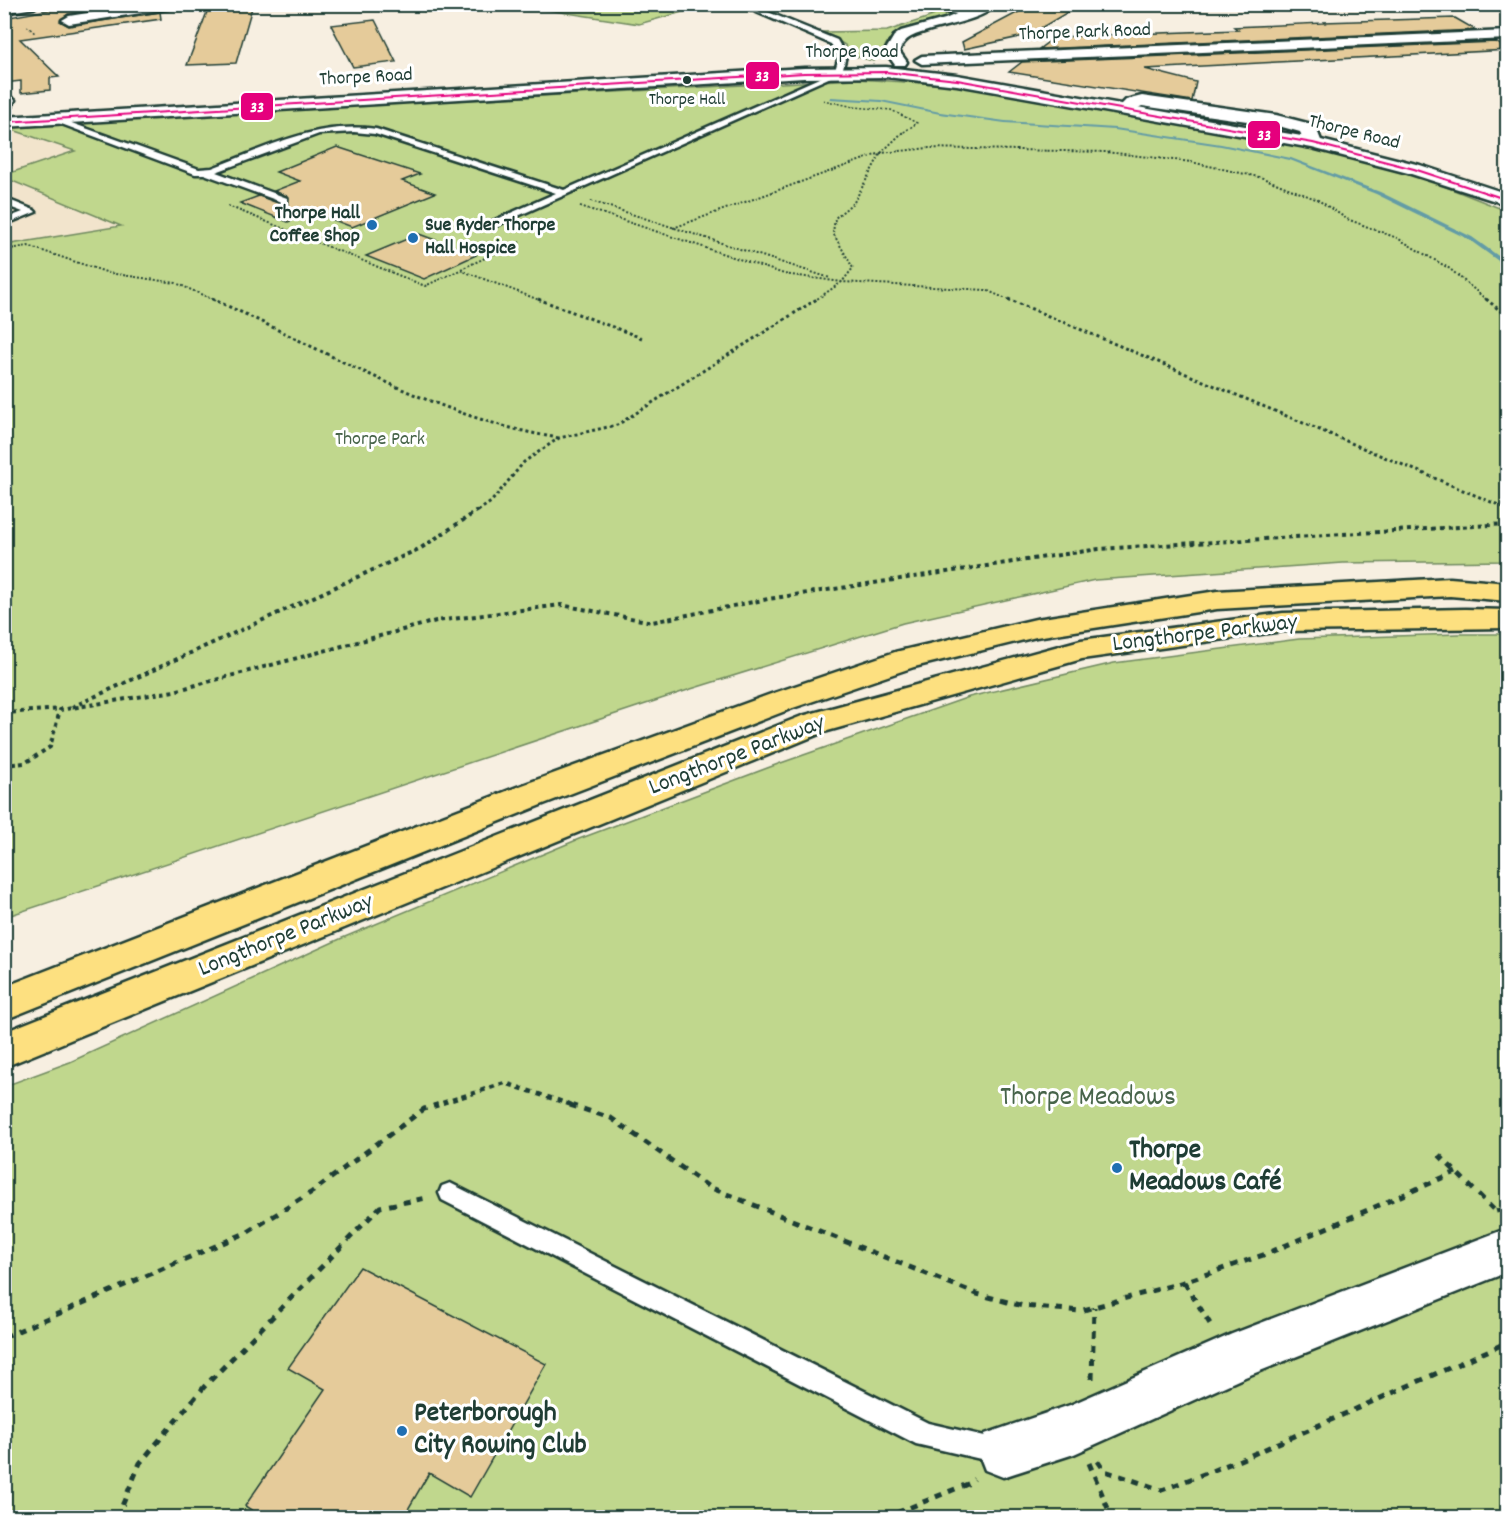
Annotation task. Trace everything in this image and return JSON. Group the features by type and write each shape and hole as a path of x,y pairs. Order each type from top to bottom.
{"main road":[{"name":"Longthorpe Parkway","path":"4,1004 528,796 782,701 906,659 1036,628 1217,600 1450,588 1508,592"},
{"name":"Longthorpe Parkway","path":"4,1050 791,733 835,718 1081,650 1282,622 1465,618 1508,620"}],"street":[{"path":"4,9 34,4"},
{"path":"69,20 174,4"},
{"path":"927,4 972,13"},
{"path":"900,62 892,51 899,39 906,34 972,13 992,4"},
{"name":"Thorpe Park Road","path":"900,62 1508,35"},
{"path":"886,72 885,68 888,65 900,62"},
{"name":"Thorpe Road","path":"4,122 838,72 886,72 957,80 1313,143 1414,169 1508,200"},
{"path":"4,98 7,100 4,106"},
{"path":"1003,1452 1083,1425 1171,1386 1501,1226"}],"lane":[{"path":"491,225 838,72 844,59 834,42 741,4"},
{"path":"52,119 190,170 207,172 284,200"},
{"path":"207,172 318,132 354,129 376,132 565,193"},
{"path":"4,201 31,212 4,222"},
{"path":"450,1193 925,1435 1003,1452"}],"path":[{"path":"4,250 28,246 109,273 176,283 284,331 411,394 520,432 559,438 617,425 796,314 842,282 853,268 833,233 835,218 854,202 881,153 909,127 917,123 891,110 854,107 793,93"},
{"path":"673,228 881,153 929,147 1106,152 1191,162 1263,178 1318,200 1347,219 1406,243 1450,269 1508,317"},
{"path":"565,193 842,282"},
{"path":"555,197 784,274 842,282 986,290 1508,509"},
{"path":"228,206 424,286 520,242"},
{"path":"460,270 642,338"},
{"path":"4,713 66,709 421,548 491,502 524,462 559,438"},
{"path":"4,765 25,763 50,747 60,710 174,691 436,621 561,605 652,621 768,599 1099,549 1508,524"},
{"path":"4,1337 248,1232 312,1192 424,1109 505,1083 611,1118 709,1187 977,1294 1023,1306 1080,1311 1184,1282 1266,1254 1456,1172"},
{"path":"1439,1155 1501,1226 1508,1208"},
{"path":"117,1518 140,1463 204,1387 380,1207 450,1193"},
{"path":"1184,1282 1232,1358"},
{"path":"1094,1308 1083,1425 1112,1518"},
{"path":"1083,1425 1105,1471 1161,1490 1240,1460 1508,1342"},
{"path":"884,1518 970,1483 1003,1452"}],"shaded area":[{"path":"5,128 7,128 76,151 5,175"},
{"path":"5,178 122,226 5,245"}],"green space":[{"path":"410,5 515,5 426,12"},
{"path":"515,5 708,5 639,24"},
{"path":"937,9 953,15 946,19 907,28 898,33 885,46 883,55 873,61 851,55 845,45 824,32 887,31 933,16 925,13"},
{"name":"Thorpe Park","path":"856,79 953,85 1310,148 1426,179 1507,211 1507,561 1343,563 1095,580 903,623 691,689 5,917 5,245 121,226 5,178 4,175 75,151 7,128 246,112"},
{"name":"Thorpe Meadows","path":"1507,634 1507,1517 5,1518 5,1086 70,1062 340,939 579,839 778,764 969,697 1114,663 1299,639"}],"building":[{"path":"61,4 127,4 68,14 60,21 69,26 160,12 161,19 20,39 59,77 50,78 50,90 21,93 21,81 4,83 4,18 64,7"},
{"path":"210,4 253,4 236,63 187,65"},
{"path":"1030,6 1068,12 1029,35 964,49 962,42"},
{"path":"1455,18 1476,30 1039,49 1055,37 1238,30 1234,27 1325,23 1323,22"},
{"path":"375,20 396,62 353,67 331,25"},
{"path":"1496,42 1508,50 1145,69 1196,82 1192,101 1009,72 1022,62"},
{"path":"337,147 420,174 402,181 435,193 352,227 313,212 288,222 240,203 259,196 283,205 288,204 289,197 274,191 300,181 276,172"},
{"path":"419,234 476,255 424,279 366,256"},
{"name":"Peterborough City Rowing Club","path":"360,1267 546,1364 470,1497 429,1473 403,1518 264,1518 245,1506 325,1389 288,1368"}],"waterway":[{"path":"764,80 773,84"},
{"path":"831,98 881,101 940,113 1005,122 1115,129 1221,145 1291,159 1378,193 1470,238 1508,266"}],"transit line":[{"name":"33","path":"4,122 804,73 886,72 957,80 1313,143 1414,169 1508,200"}],"place":[{"name":"Thorpe Hall","path":"687,80"},
{"name":"Thorpe Hall Coffee Shop","path":"372,225"},
{"name":"Sue Ryder Thorpe Hall Hospice","path":"413,238"},
{"name":"Thorpe Meadows Café","path":"1117,1168"},
{"name":"Peterborough City Rowing Club","path":"402,1431"}]}
